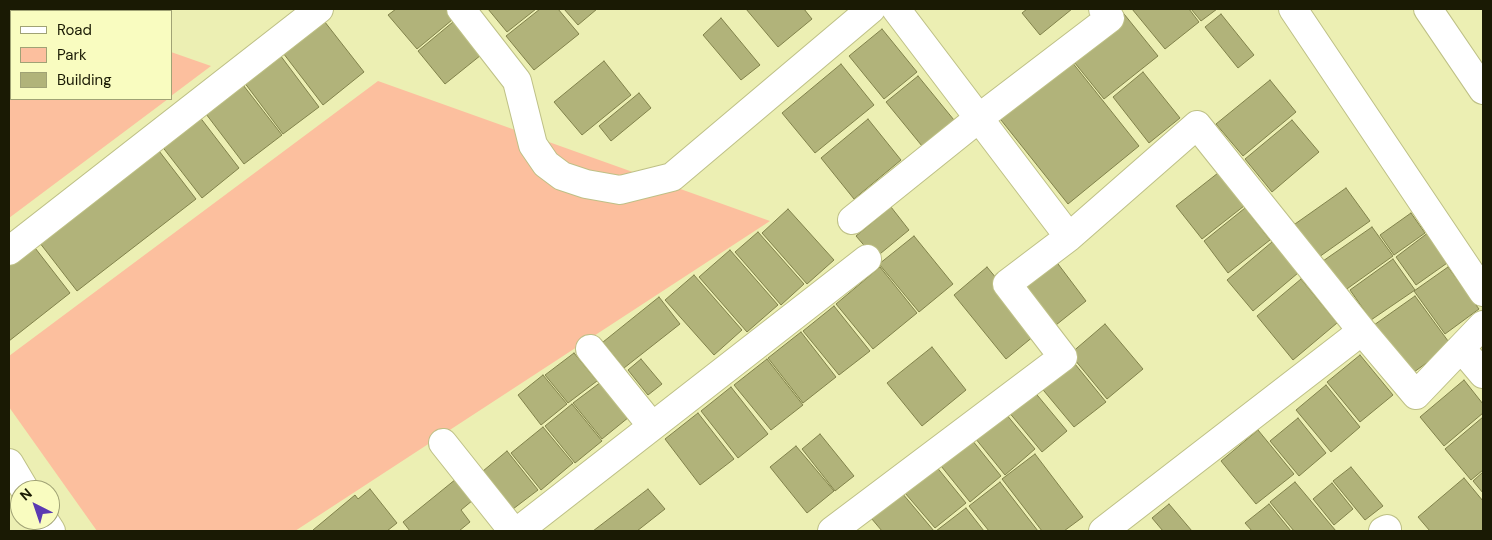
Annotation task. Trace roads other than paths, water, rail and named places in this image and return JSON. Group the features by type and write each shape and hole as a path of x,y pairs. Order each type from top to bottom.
{"street":[{"path":"9,251 319,9"},
{"path":"461,9 517,81 533,145 546,164 562,176 586,184 620,190 672,178 871,9"},
{"path":"896,9 1069,237"},
{"path":"852,220 979,118 1110,18 1103,9"},
{"path":"1294,9 1483,292"},
{"path":"1428,9 1483,90"},
{"path":"832,531 1063,357 1008,284 1069,237 1197,125 1362,331 1416,395 1483,325"},
{"path":"518,531 867,259"},
{"path":"1103,531 1362,331"},
{"path":"1461,348 1483,374"},
{"path":"590,349 652,426"},
{"path":"443,443 513,531"},
{"path":"9,464 19,480"}]}
